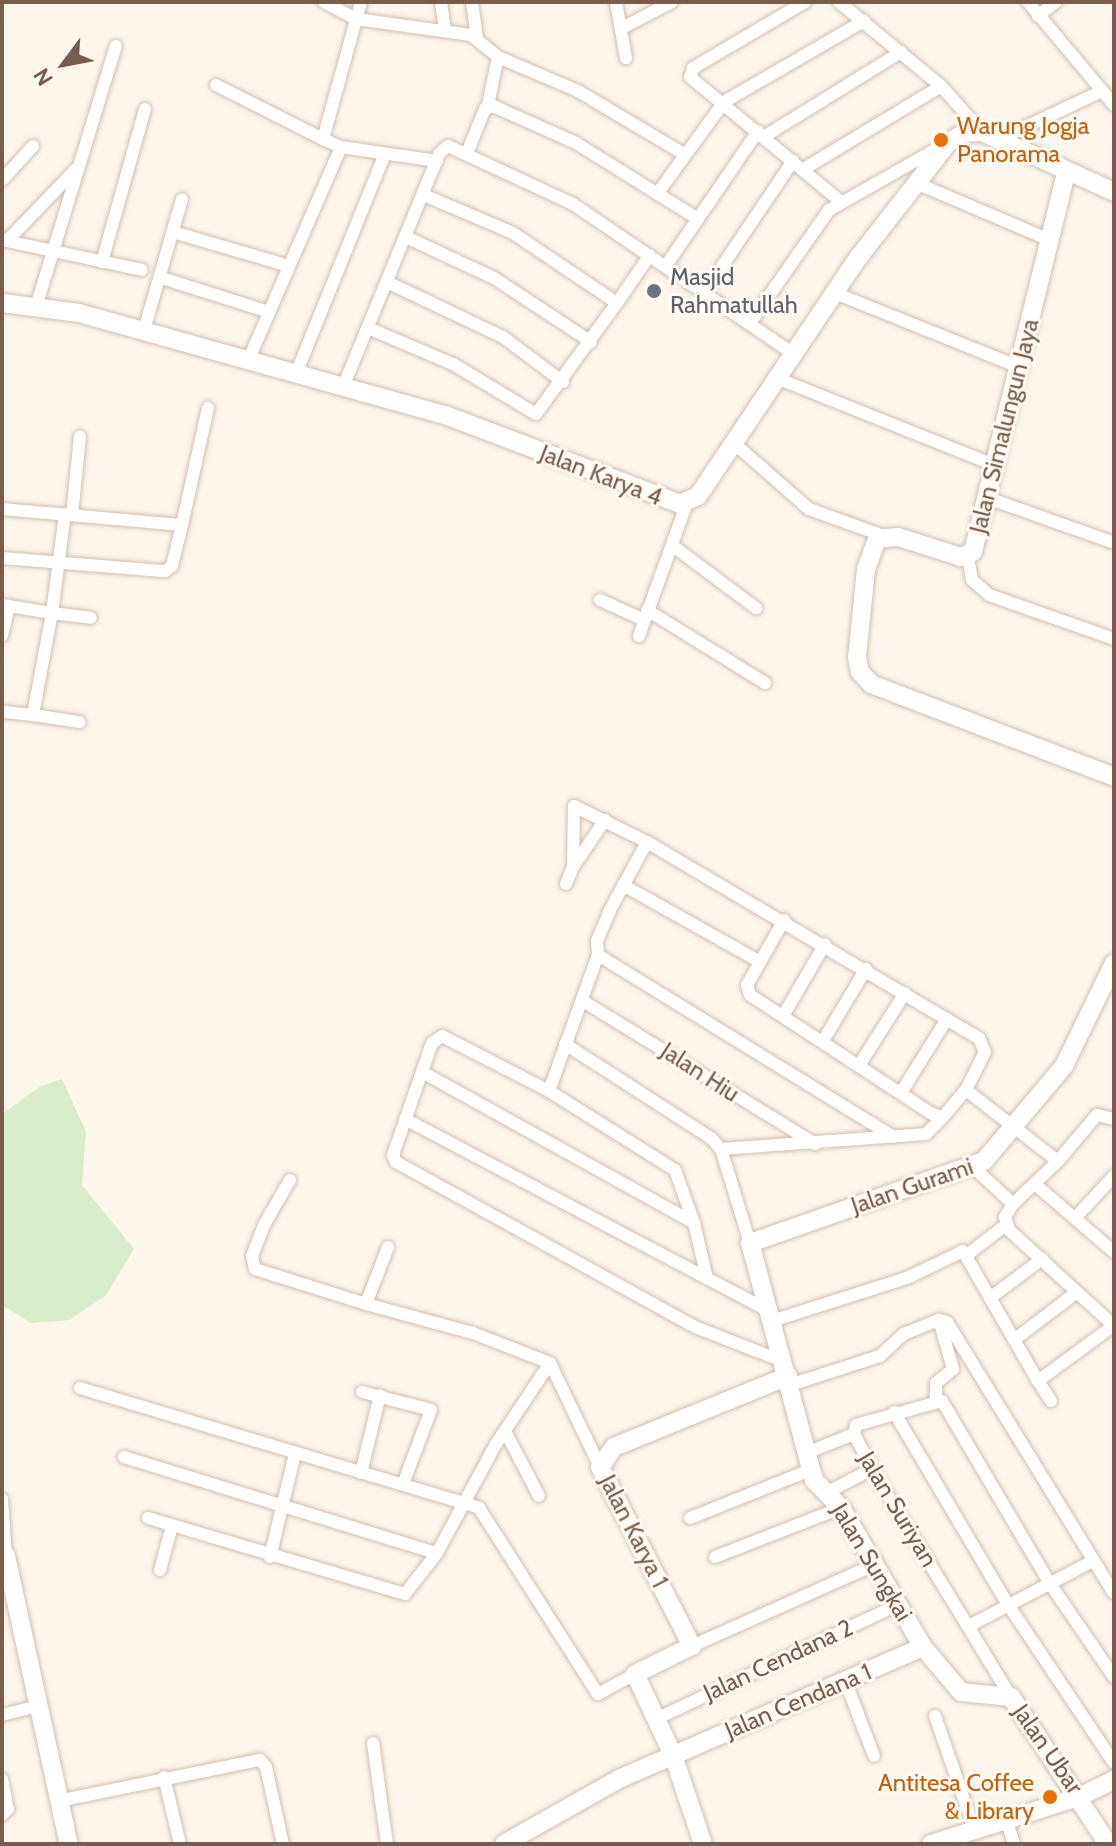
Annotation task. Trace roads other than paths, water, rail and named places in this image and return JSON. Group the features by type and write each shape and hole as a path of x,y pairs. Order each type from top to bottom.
{"street":[{"path":"324,2 356,19 445,30 477,39 498,57 578,91 684,154"},
{"path":"323,139 361,2"},
{"path":"441,2 445,30"},
{"path":"472,2 477,39"},
{"path":"616,2 626,58"},
{"path":"639,2 646,15"},
{"path":"622,28 672,2"},
{"path":"805,2 693,68 694,81 762,133 841,202"},
{"path":"839,2 941,86 982,132"},
{"path":"1028,2 1100,92 1114,105"},
{"path":"1038,16 1056,2"},
{"path":"657,194 724,102 864,21"},
{"path":"36,307 116,46"},
{"path":"667,264 762,133 901,52"},
{"path":"467,153 488,105 498,57"},
{"path":"216,85 341,147 437,161"},
{"path":"706,290 798,165 941,86"},
{"path":"1000,139 1100,92"},
{"path":"488,105 576,143 698,219"},
{"path":"102,262 145,109"},
{"path":"750,323 822,220 841,202 964,133 982,132 1000,139 1066,173 1114,192"},
{"name":"Jalan Karya 4","path":"2,303 36,307 144,330 445,415 666,501 687,503 698,496 835,293 914,182 948,143"},
{"path":"2,180 33,146"},
{"path":"248,361 341,147"},
{"path":"343,387 445,147 467,153 573,204 706,290 795,355"},
{"path":"296,374 385,154"},
{"path":"5,240 79,166"},
{"name":"Jalan Simalungun Jaya","path":"881,535 968,557 1019,367 1066,173"},
{"path":"914,182 1050,240"},
{"path":"424,195 513,233 617,303"},
{"path":"144,330 162,278 182,199"},
{"path":"173,232 289,266"},
{"path":"406,237 494,278 591,342"},
{"path":"5,240 142,270"},
{"path":"368,328 453,364 536,414 563,382 650,255"},
{"path":"162,278 269,312"},
{"path":"387,282 503,337 563,382"},
{"path":"835,293 1019,367"},
{"path":"779,379 992,464"},
{"path":"2,558 169,570 208,408"},
{"path":"33,715 80,436"},
{"path":"735,444 809,509 881,535 866,569 857,657 863,678 1114,777"},
{"path":"985,497 1114,543"},
{"path":"639,636 687,503"},
{"path":"2,509 182,525"},
{"path":"673,546 756,608"},
{"path":"968,557 972,580 989,595 1114,639"},
{"path":"600,600 646,615 765,683"},
{"path":"2,636 5,606 91,618"},
{"path":"2,712 79,722"},
{"path":"573,867 576,792"},
{"path":"565,1044 721,1149 926,1134 966,1090 985,1044 784,920 647,842 574,806"},
{"path":"566,884 573,867 605,820"},
{"path":"549,1091 598,955 597,941 647,842"},
{"path":"623,885 760,962"},
{"path":"784,920 760,962 748,991 943,1117"},
{"path":"783,1016 825,944"},
{"path":"598,955 894,1137"},
{"name":"Jalan Gurami","path":"750,1243 973,1167 1017,1127 1064,1066 1114,963"},
{"path":"823,1041 866,969"},
{"path":"860,1064 905,993"},
{"name":"Jalan Hiu","path":"583,1001 815,1144"},
{"path":"902,1091 947,1019"},
{"path":"707,1278 694,1223 675,1170 549,1091 442,1036 432,1043 393,1155 405,1169 695,1327 788,1374 880,1356 904,1334 939,1320"},
{"path":"422,1072 694,1223"},
{"path":"966,1090 1058,1161"},
{"path":"967,1255 1006,1225 1013,1204 1036,1185 1097,1115 1114,1119"},
{"path":"405,1119 707,1278 770,1316 907,1278 958,1251 967,1255 1051,1401"},
{"path":"721,1149 788,1374"},
{"path":"973,1167 1013,1204"},
{"path":"290,1180 264,1225 252,1256 255,1269 473,1333 550,1363 600,1467"},
{"path":"1076,1217 1112,1183"},
{"path":"1036,1185 1114,1252"},
{"path":"1006,1225 1114,1326 1038,1381"},
{"path":"366,1304 388,1247"},
{"path":"990,1298 1042,1259"},
{"path":"1014,1340 1077,1292"},
{"path":"936,1399 936,1383 953,1369 939,1320"},
{"path":"939,1320 955,1335 1114,1593"},
{"path":"148,1518 401,1594 437,1553 505,1431 550,1363"},
{"name":"Jalan Sungkai","path":"788,1374 808,1462 818,1486 828,1492 841,1508 923,1647 961,1692 1011,1697"},
{"name":"Jalan Karya 1","path":"692,1646 600,1467 614,1447 788,1374"},
{"path":"80,1388 295,1454 466,1501 487,1514 598,1694 692,1646 874,1565"},
{"path":"362,1392 431,1410 403,1484"},
{"path":"361,1473 380,1395"},
{"path":"1114,1677 1051,1585 942,1401 936,1399 894,1412 1007,1603 1114,1763"},
{"name":"Jalan Suriyan","path":"894,1412 856,1425 854,1434 872,1469 1011,1697"},
{"path":"505,1431 539,1496"},
{"path":"690,1518 808,1462 854,1434"},
{"path":"270,1557 295,1454"},
{"path":"124,1457 437,1553"},
{"path":"828,1492 872,1469"},
{"path":"2,1499 4,1556 69,1844"},
{"path":"715,1557 841,1508"},
{"path":"160,1570 172,1526"},
{"path":"969,1626 1007,1603 1051,1585 1093,1561"},
{"name":"Jalan Cendana 2","path":"658,1718 899,1604"},
{"name":"Jalan Cendana 1","path":"504,1844 673,1755 923,1647"},
{"path":"635,1674 673,1755 703,1844"},
{"path":"845,1680 874,1756"},
{"name":"Jalan Ubar","path":"1011,1697 1081,1796 1108,1844"},
{"path":"2,1715 38,1706"},
{"path":"935,1716 974,1828"},
{"path":"373,1743 387,1844"},
{"path":"58,1801 164,1777 260,1760 266,1767 283,1844"},
{"path":"164,1777 180,1844"},
{"path":"2,1779 8,1809 2,1815"},
{"path":"931,1844 1081,1796 1114,1780"},
{"path":"1006,1819 1014,1844"}],"place":[{"name":"Warung Jogja Panorama","path":"941,140"},
{"name":"Masjid Rahmatullah","path":"654,291"},
{"name":"Antitesa Coffee & Library","path":"1050,1797"}]}
